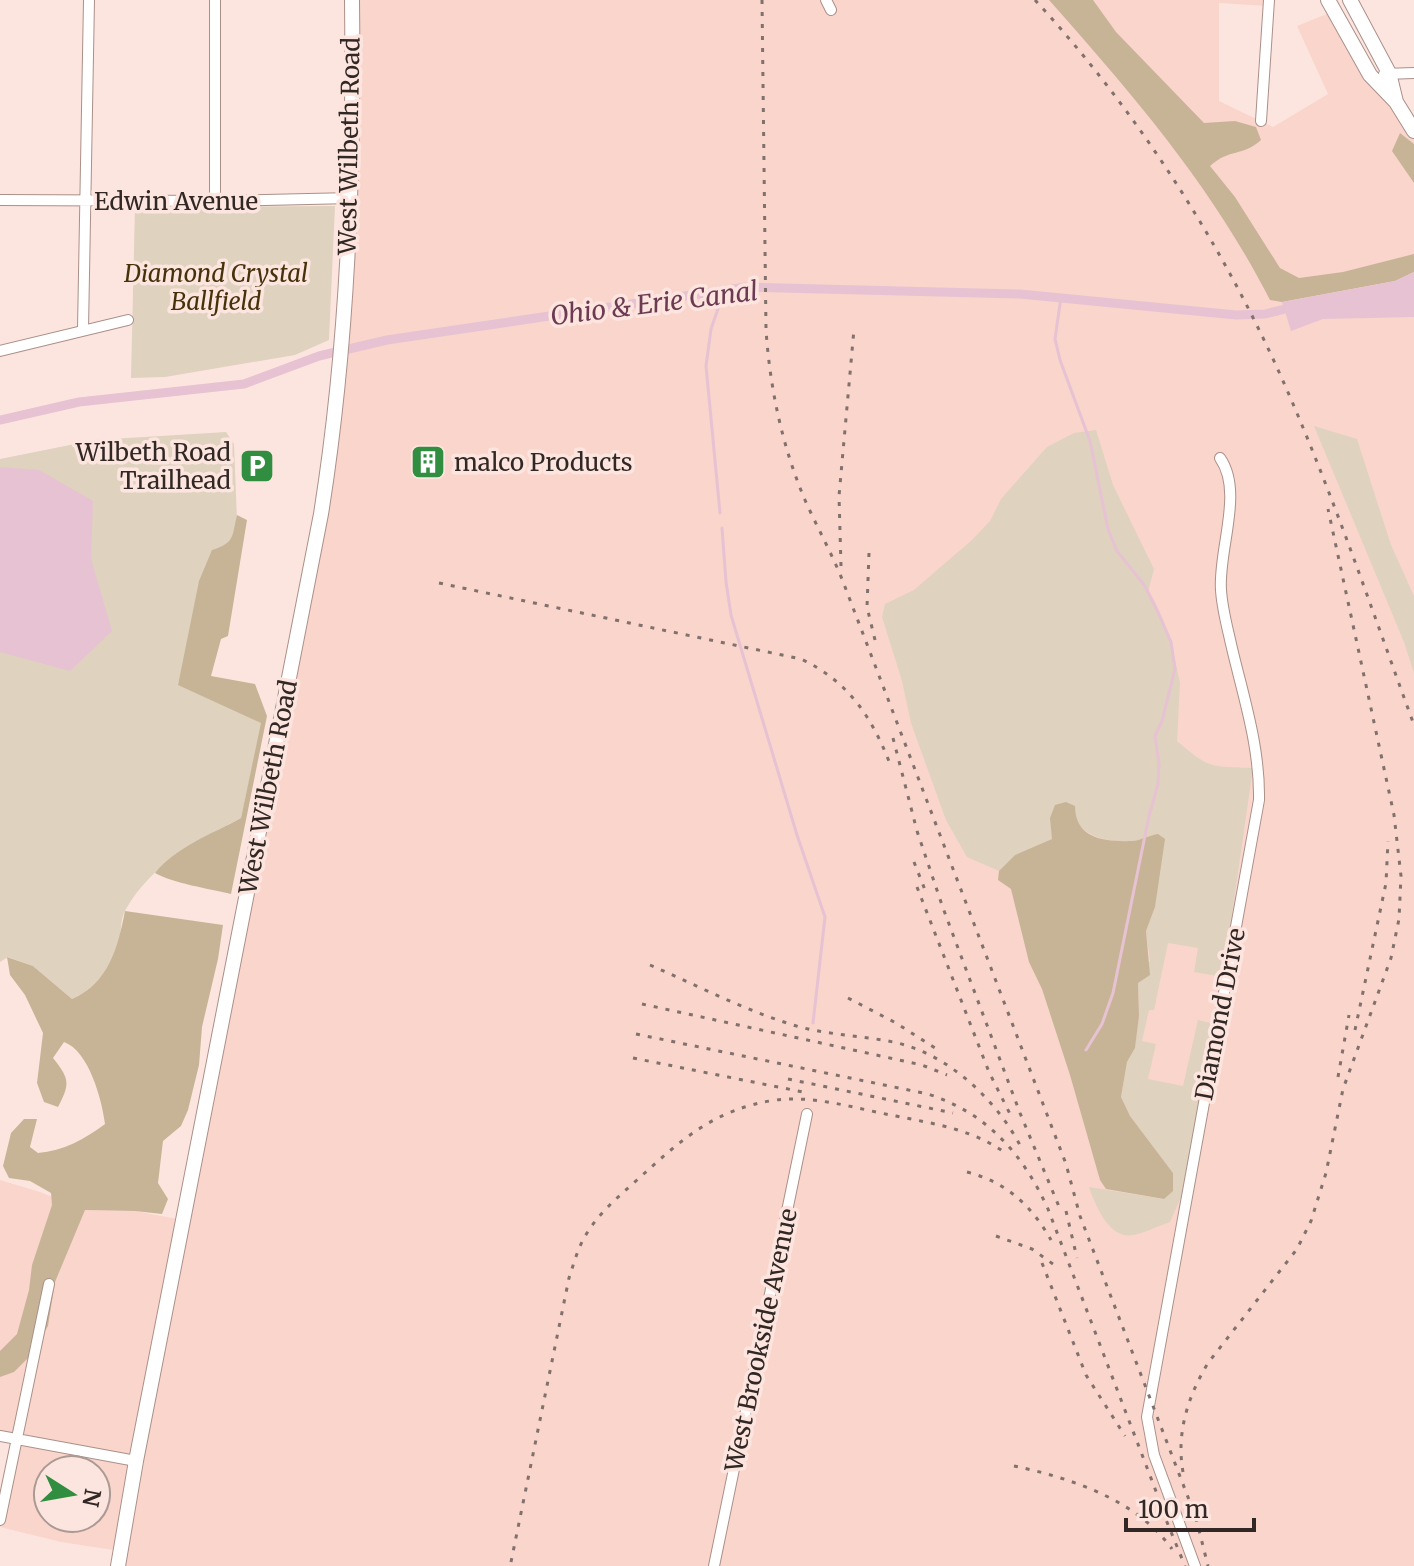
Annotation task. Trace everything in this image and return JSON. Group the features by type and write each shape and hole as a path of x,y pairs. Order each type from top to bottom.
{"main road":[{"name":"West Wilbeth Road","path":"118,1566 321,514 339,378 352,198 352,0"},
{"path":"1328,0 1370,75 1396,102 1414,131"},
{"path":"1350,0 1389,73 1396,102"}],"street":[{"path":"83,329 89,0"},
{"path":"215,0 215,201"},
{"path":"1261,121 1269,0"},
{"path":"1370,75 1414,73"},
{"name":"Edwin Avenue","path":"0,200 352,198"},
{"path":"0,351 128,320"},
{"name":"Diamond Drive","path":"1195,1566 1154,1455 1147,1417 1259,800 1254,737 1222,604 1221,561 1231,485 1229,472 1220,458"},
{"name":"West Brookside Avenue","path":"714,1566 807,1114"},
{"path":"0,1520 49,1284"},
{"path":"0,1436 136,1461"}],"shaded area":[{"path":"352,0 1266,0 1266,6 1219,3 1219,101 1273,127 1328,94 1297,26 1329,13 1414,132 1414,1566 118,1566 120,1551 61,1542 0,1527 16,1440 0,1436 0,1180 85,1210 135,1211 183,1220 339,380"},
{"path":"1049,0 1093,0 1116,32 1204,123 1235,121 1256,127 1261,140 1210,166 1235,197 1280,268 1299,278 1343,272 1414,254 1414,272 1395,281 1282,302 1270,300 1223,218 1197,180 1141,107"},
{"path":"1400,133 1414,144 1414,183 1392,151"},
{"path":"1414,272 1414,317 1323,319 1291,331 1282,302 1395,281"},
{"path":"0,467 39,470 93,501 91,559 112,631 70,671 0,652"},
{"path":"237,515 247,520 228,636 221,639 211,676 255,684 267,716 231,894 181,883 155,873 184,848 241,818 261,723 178,685 199,581 212,550 225,545 231,538"},
{"path":"1066,802 1075,806 1080,826 1102,839 1133,841 1158,834 1165,839 1155,907 1146,931 1150,975 1138,983 1139,1016 1135,1048 1127,1062 1121,1097 1130,1116 1173,1173 1173,1191 1164,1199 1106,1189 1100,1180 1042,989 1029,962 1011,889 998,880 999,871 1015,855 1052,839 1050,818 1055,805"},
{"path":"125,911 223,925 202,1027 199,1065 188,1110 181,1126 163,1141 158,1183 168,1199 162,1214 85,1210 55,1282 48,1326 29,1357 14,1372 0,1377 0,1351 17,1334 32,1265 52,1205 51,1193 30,1181 9,1178 3,1166 11,1133 24,1119 37,1119 30,1147 38,1153 73,1143 105,1124 93,1077 81,1055 64,1042 53,1058 63,1071 65,1093 58,1107 44,1102 37,1083 43,1033 25,995 10,975 7,957 33,966 72,999 95,984 103,974 115,950"}],"green space":[{"name":"Diamond Crystal Ballfield","path":"335,206 329,340 295,355 165,377 131,378 135,207"},
{"path":"1314,426 1357,439 1391,545 1414,596 1414,673 1404,642"},
{"path":"1096,430 1113,485 1154,569 1148,592 1171,642 1180,683 1177,741 1212,765 1253,768 1223,977 1194,972 1198,948 1168,943 1154,1010 1149,1010 1142,1041 1156,1044 1148,1079 1183,1086 1198,1020 1215,1024 1181,1197 1170,1222 1133,1235 1124,1235 1110,1226 1099,1211 1089,1187 1163,1199 1173,1173 1130,1116 1121,1097 1127,1062 1135,1048 1139,1016 1138,983 1150,961 1146,931 1155,907 1158,834 1133,841 1108,840 1086,831 1075,819 1052,839 1015,855 999,871 967,857 946,820 911,723 902,681 882,617 885,604 914,590 972,540 990,521 1001,499 1047,447 1074,433"},
{"path":"226,432 234,444 237,520 232,540 225,546 178,684 262,723 241,818 176,855 148,879 124,912 120,939 109,967 89,989 72,999 33,966 8,957 0,962 0,459 95,440"}],"waterway":[{"name":"Ohio & Erie Canal","path":"0,420 79,402 244,384 319,356 387,340 746,287 1020,294 1236,315 1265,314 1293,307"},
{"path":"719,291 719,306 711,329 706,366 720,513"},
{"path":"1061,297 1055,339 1090,441 1108,529 1117,551 1145,586 1158,612 1171,642 1175,669 1162,721 1155,736 1158,784 1113,993 1102,1024 1086,1050"},
{"path":"722,528 731,615 825,917 813,1023"}],"railway":[{"path":"762,0 766,330 774,395 784,438 797,480 842,579 1066,1164 1080,1216 1196,1518 1208,1566"},
{"path":"1035,0 1110,89 1144,136 1237,286 1305,431 1414,725"},
{"path":"841,566 839,496 854,329"},
{"path":"1183,1472 1181,1443 1185,1415 1201,1376 1297,1249 1311,1221 1326,1173 1343,1089 1391,958 1399,919 1401,876 1394,815 1328,509"},
{"path":"869,553 867,607 875,640"},
{"path":"439,583 801,659 845,689 866,716 890,764"},
{"path":"893,738 917,831 943,908 1020,1113 1060,1209"},
{"path":"1355,1030 1386,883 1388,841"},
{"path":"914,862 927,895"},
{"path":"917,887 989,1072 1011,1116"},
{"path":"650,965 790,1024 893,1042 932,1056 951,1067 984,1096 1011,1129 1021,1147"},
{"path":"848,998 935,1048"},
{"path":"642,1004 922,1065 947,1075"},
{"path":"1338,1077 1349,1015"},
{"path":"636,1034 928,1094 968,1112 1001,1138 1027,1170 1048,1209 1167,1520"},
{"path":"633,1058 803,1092"},
{"path":"788,1079 953,1113"},
{"path":"511,1562 569,1278 579,1249 604,1211 684,1139 716,1119 754,1104 806,1099 939,1125 979,1138 1004,1152"},
{"path":"967,1172 994,1182 1016,1197 1035,1216 1051,1240"},
{"path":"1066,1211 1077,1258"},
{"path":"996,1236 1032,1249 1053,1264"},
{"path":"1042,1263 1086,1375 1125,1436"},
{"path":"1014,1466 1058,1477 1122,1504 1158,1532 1172,1549"},
{"path":"1162,1510 1185,1566"}],"place":[{"name":"malco Products","path":"428,462"},
{"name":"Wilbeth Road Trailhead","path":"257,466"}]}
